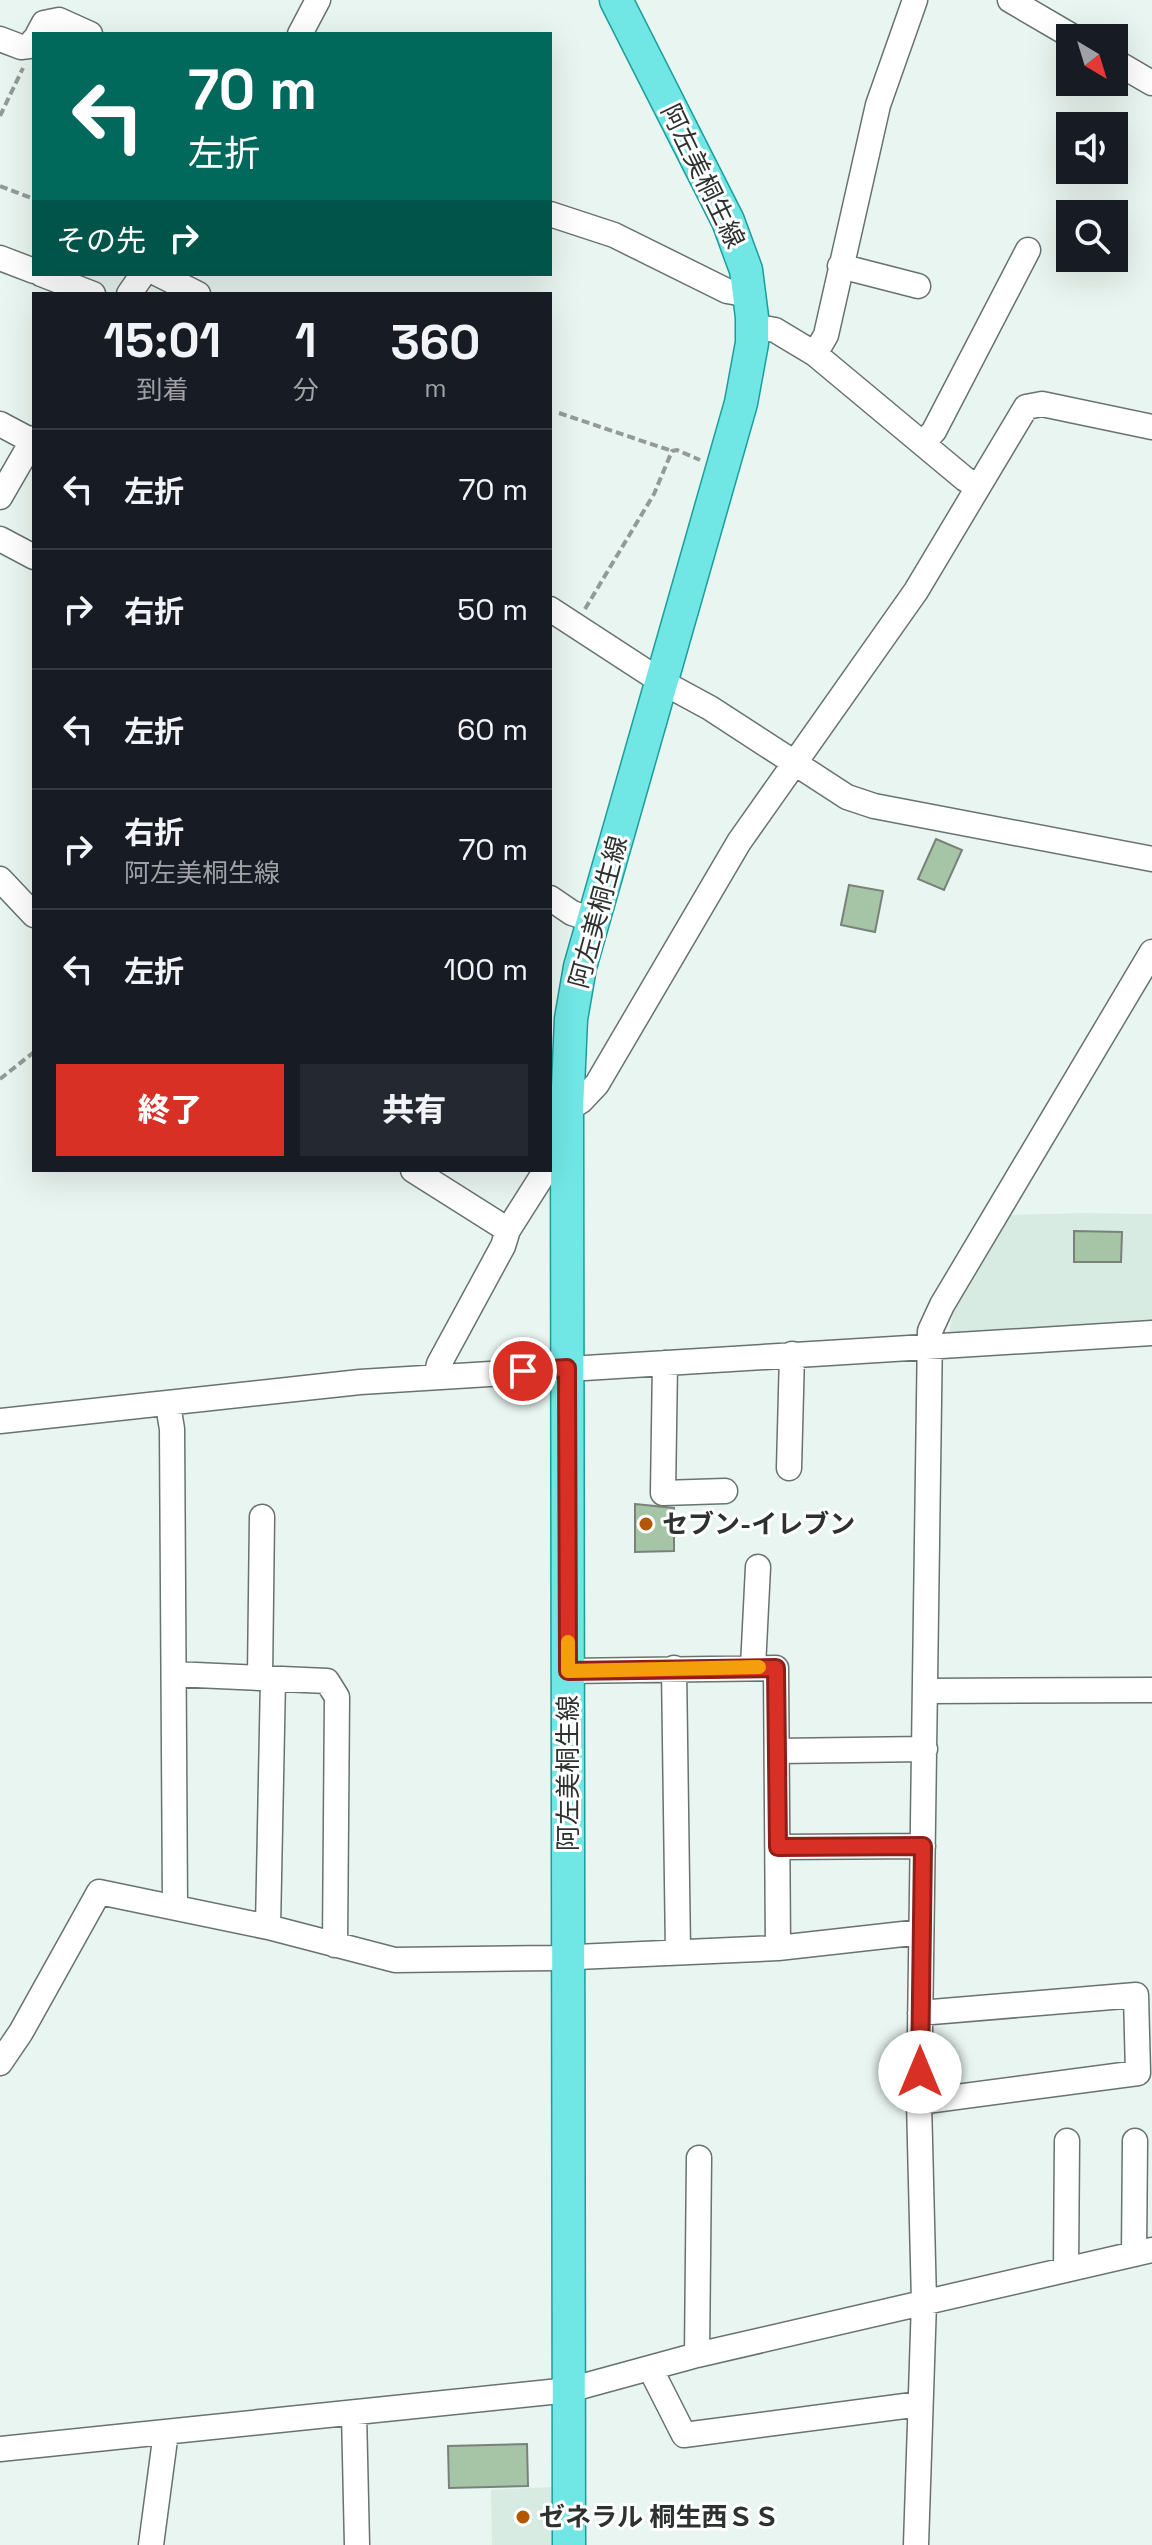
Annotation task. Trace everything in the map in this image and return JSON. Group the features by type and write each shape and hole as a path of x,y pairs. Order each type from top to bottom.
{"main road":[{"name":"阿左美桐生線","path":"569,2545 567,1368 554,1165 567,1110 571,1019 580,967 749,372 751,311 746,270 728,221 616,0"}],"street":[{"path":"301,32 318,0"},
{"path":"815,354 826,335 878,105 915,0"},
{"path":"1010,0 1056,27"},
{"path":"39,32 44,23 59,20 86,32"},
{"path":"0,39 21,47 32,41"},
{"path":"1128,69 1152,83"},
{"path":"552,215 614,235 727,291 775,330 815,354 977,486"},
{"path":"923,443 934,431 1028,250"},
{"path":"0,258 32,270"},
{"path":"840,266 918,286"},
{"path":"46,276 88,292"},
{"path":"162,276 194,292"},
{"path":"567,1110 597,1084 739,842 916,591 1026,407 1042,404 1152,427"},
{"path":"0,424 32,440"},
{"path":"0,497 32,442"},
{"path":"0,539 32,556"},
{"path":"552,610 847,797 874,806 1152,859"},
{"path":"0,879 32,913"},
{"path":"552,899 572,913 593,920"},
{"path":"916,2545 924,2302 919,2102 930,1331 942,1305 1152,952"},
{"path":"416,1172 508,1230"},
{"path":"436,1377 439,1364 503,1246 508,1230 549,1172"},
{"path":"0,1421 168,1405 314,1386 1152,1333"},
{"path":"789,1468 792,1354"},
{"path":"665,1363 663,1493 725,1491"},
{"path":"168,1405 172,1429 175,1907"},
{"path":"262,1517 267,1678 268,1927"},
{"path":"753,1667 758,1567"},
{"path":"674,1668 678,1952"},
{"path":"568,1671 776,1668 778,1948"},
{"path":"174,1674 327,1681 337,1697 335,1945"},
{"path":"927,1691 1152,1690"},
{"path":"778,1751 925,1749"},
{"path":"778,1847 923,1846"},
{"path":"0,2063 21,2032 99,1892 268,1927 395,1960 778,1948 921,1932"},
{"path":"919,2102 1138,2073 1136,1995 920,2013"},
{"path":"1066,2270 1067,2141"},
{"path":"0,2449 569,2390 697,2355 1143,2252 1135,2141"},
{"path":"697,2355 699,2158"},
{"path":"650,2368 684,2435 920,2404"},
{"path":"354,2413 357,2545"},
{"path":"151,2545 166,2432"}],"path":[{"path":"0,116 32,45"},
{"path":"0,186 32,198"},
{"path":"559,413 672,451 677,450 721,468"},
{"path":"576,625 654,494 672,451"},
{"path":"0,1079 32,1054"}],"shaded area":[{"path":"1152,1214 1152,1320 949,1335 953,1310 1011,1215"},
{"name":"ゼネラル 桐生西ＳＳ","path":"554,2487 555,2545 492,2545 491,2490"}],"building":[{"path":"936,839 962,850 944,890 918,879"},
{"path":"849,885 883,891 875,932 841,925"},
{"path":"1074,1231 1122,1232 1121,1262 1074,1262"},
{"path":"635,1504 674,1508 674,1551 635,1552"},
{"path":"527,2444 528,2486 449,2488 448,2446"}],"slow traffic":[{"path":"568,1642 568,1671 759,1667"}],"place":[{"name":"セブン-イレブン","path":"646,1524"},
{"name":"ゼネラル 桐生西ＳＳ","path":"523,2517"}],"route":[{"path":"523,1371 567,1368 568,1671 776,1668 778,1847 923,1846 920,2072"}]}
